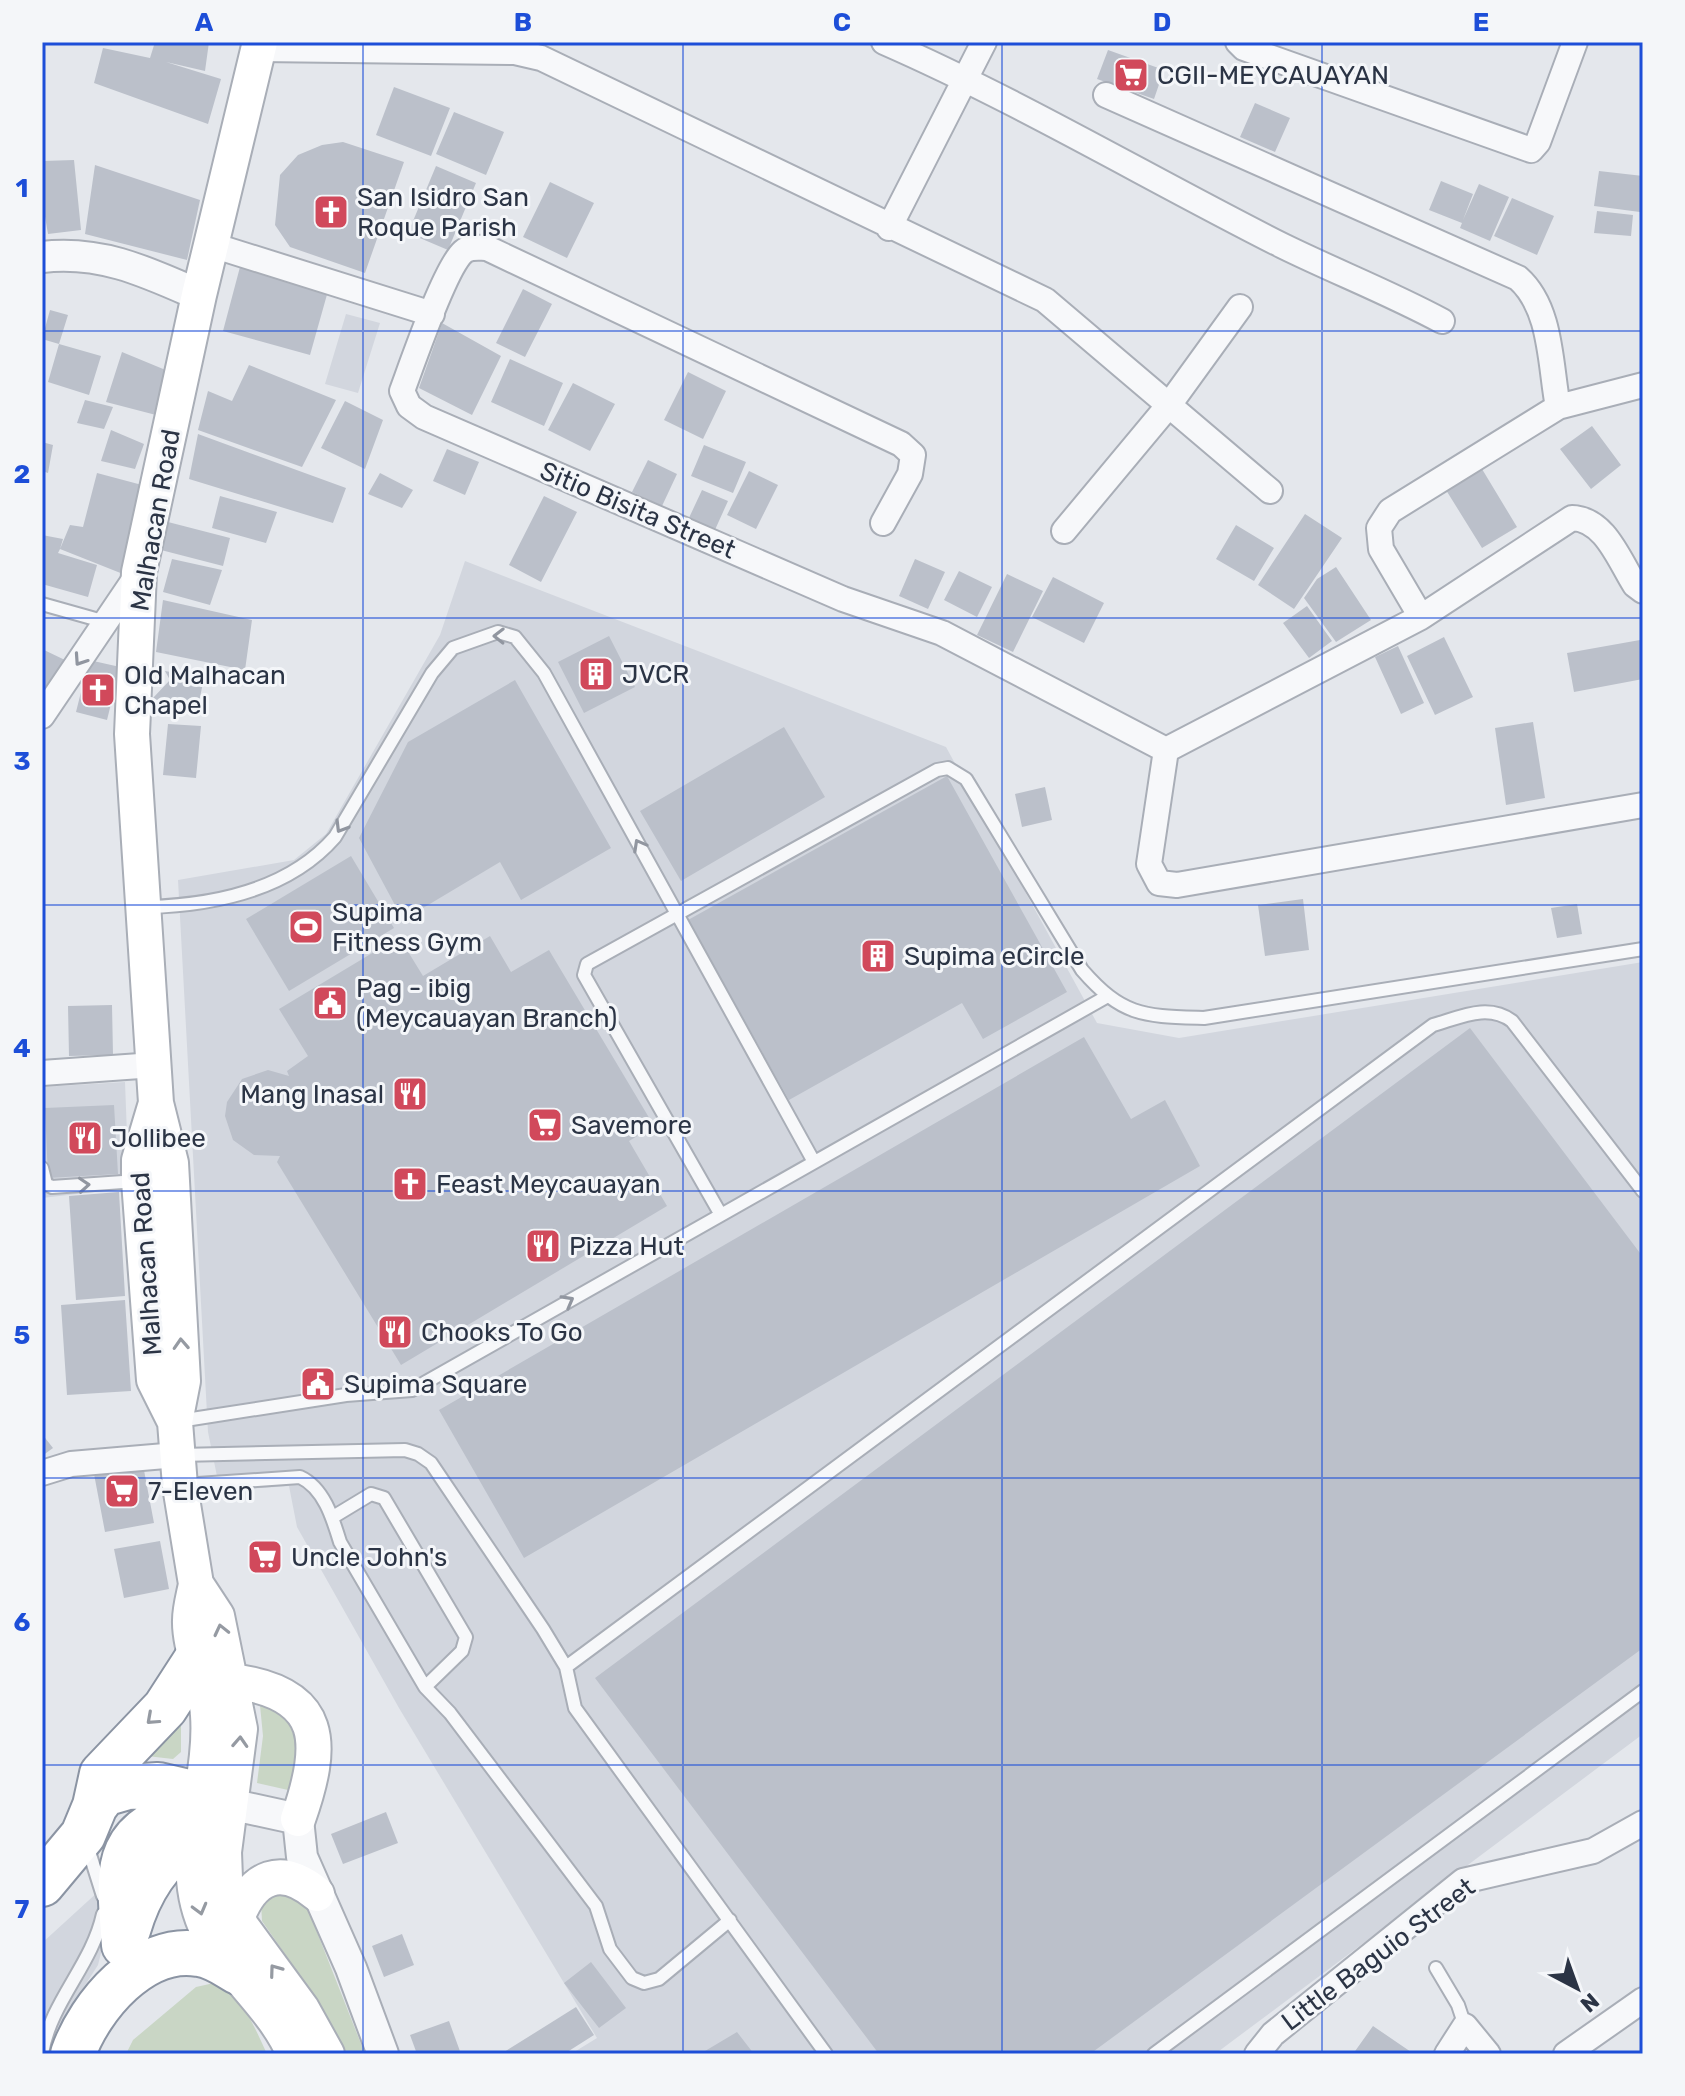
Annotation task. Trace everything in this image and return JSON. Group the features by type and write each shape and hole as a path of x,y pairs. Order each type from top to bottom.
{"highway":[{"path":"89,1820 102,1774 165,1708 215,1669"},
{"path":"42,1884 104,1794 143,1785 205,1810"},
{"path":"116,1987 109,1946 122,1864 129,1847 145,1829 164,1815 205,1810"},
{"path":"73,2054 83,2029 116,1987 150,1963 185,1953 213,1957 238,1972"}],"main road":[{"name":"Malhacan Road","path":"259,45 199,295 139,572 132,734 156,1103 171,1163 183,1381 175,1422 178,1470 196,1584 189,1621 215,1669 208,1717 205,1810 194,1880 200,1910 216,1945 272,2013 294,2054"},
{"name":"Malhacan Road","path":"156,1103 139,1160 139,1181 154,1380 175,1422"},
{"path":"215,1669 275,1691 299,1710 312,1729 315,1764 298,1819"},
{"name":"Malhacan Road","path":"205,1810 224,1865 228,1894 237,1918 312,2023 327,2054"},
{"path":"237,1918 251,1892 272,1878 292,1878 317,1894"}],"street":[{"path":"884,42 966,78 1286,247 1390,292 1442,321"},
{"path":"889,228 984,42"},
{"path":"1238,42 1244,48 1531,150 1549,115 1575,42"},
{"path":"259,45 515,52 541,58 889,228 1045,300 1270,491"},
{"path":"1106,95 1518,278 1531,290 1541,311 1558,407"},
{"path":"212,245 432,314 462,253 474,247 487,248 901,444 913,455 910,474 883,523"},
{"path":"42,257 70,254 116,261 199,295"},
{"path":"1064,531 1169,405 1240,307"},
{"name":"Sitio Bisita Street","path":"432,314 402,391 409,406 424,417 843,599 942,633 1166,750"},
{"path":"1421,617 1381,549 1379,528 1390,511 1558,407 1643,385"},
{"path":"1643,591 1635,585 1599,527 1588,518 1572,518 1421,617 1166,750 1149,864 1159,883 1177,885 1643,805"},
{"path":"42,716 139,572"},
{"path":"42,1073 154,1065"},
{"path":"42,1473 71,1464 178,1470"},
{"path":"205,1810 298,1819 298,1844 351,1968 383,2054"},
{"name":"Little Baguio Street","path":"1257,2054 1273,2034 1463,1881 1593,1851 1643,1823"},
{"path":"1566,2054 1643,2000"},
{"path":"1447,2054 1465,2026 1488,2054"}],"lane":[{"path":"42,604 106,622"},
{"path":"143,907 197,906 258,889 322,853 335,837 432,673 453,648 498,632 515,637 544,673 814,1162"},
{"path":"721,1215 584,975 587,964 937,770 948,768 966,779 1082,970 1106,997 1147,1016 1204,1018 1643,949"},
{"path":"175,1422 346,1395 412,1390 1106,997"},
{"path":"566,1667 1433,1025 1481,1011 1498,1011 1512,1021 1643,1191"},
{"path":"42,1168 46,1184 52,1187 139,1181"},
{"path":"178,1470 405,1450 431,1463 566,1667 575,1708 826,2054"},
{"path":"178,1470 300,1477 315,1487 333,1517 340,1542 425,1687 450,1713 596,1906 610,1949 632,1978 644,1983 659,1979 730,1920"},
{"path":"333,1517 371,1494 384,1498 466,1637 462,1651 425,1687"},
{"path":"1154,2054 1643,1691"},
{"path":"42,2053 46,2031 58,2005 109,1946 89,1820"},
{"path":"1436,1968 1458,2005 1465,2026"}],"shaded area":[{"path":"346,314 380,323 358,393 325,384"},
{"path":"465,561 946,747 1097,1023 1179,1038 1643,962 1643,1734 1215,2054 571,2054 597,2038 399,1708 297,1527 289,1486 220,1491 208,1432 178,880 294,860 326,834 440,635"},
{"name":"Jollibee","path":"125,1082 129,1188 42,1198 42,1087"},
{"path":"111,1880 113,1905 98,1965 66,2015 58,2054 42,2054 42,1943"}],"green space":[{"path":"259,1695 297,1723 300,1785 288,1790 257,1783 263,1736"},
{"path":"181,1711 181,1752 173,1759 138,1755"},
{"path":"284,1889 306,1904 365,2054 343,2054 314,1996 262,1921 261,1903"},
{"path":"214,1983 240,2003 267,2054 126,2054 133,2040 196,1987"}],"building":[{"path":"155,42 209,42 205,71 166,62 221,79 208,124 94,83 103,48 150,58"},
{"name":"CGII-MEYCAUAYAN","path":"1108,50 1164,70 1154,99 1097,79"},
{"path":"394,87 450,108 431,156 376,135"},
{"path":"1255,103 1290,118 1275,152 1240,137"},
{"path":"454,112 504,132 486,175 436,154"},
{"name":"San Isidro San Roque Parish","path":"343,142 404,162 365,273 290,247 275,225 280,175 298,155 322,145"},
{"path":"74,160 81,230 48,234 42,199 42,161"},
{"path":"95,165 200,200 187,260 85,234"},
{"path":"436,166 476,183 448,250 408,233"},
{"path":"1599,171 1643,176 1640,212 1594,206"},
{"path":"1441,181 1473,194 1463,220 1479,184 1509,197 1490,241 1460,228 1462,223 1429,210"},
{"path":"550,182 594,203 567,258 523,237"},
{"path":"1512,198 1554,216 1537,255 1494,236"},
{"path":"1597,211 1633,215 1631,236 1594,233"},
{"path":"240,267 328,291 310,355 223,331"},
{"path":"523,289 552,304 525,357 496,343"},
{"path":"50,310 68,315 59,344 42,339"},
{"path":"442,323 501,356 472,415 419,388"},
{"path":"59,344 101,356 89,395 48,382"},
{"path":"122,352 168,371 156,415 106,402"},
{"path":"510,359 563,383 544,426 491,402"},
{"path":"249,365 336,400 302,467 198,430 208,391 232,401"},
{"path":"688,372 726,391 703,439 664,420"},
{"path":"573,383 615,404 590,451 548,430"},
{"path":"85,400 113,407 104,429 77,423"},
{"path":"345,401 383,420 365,469 321,448"},
{"path":"1592,426 1621,465 1591,489 1560,449"},
{"path":"111,430 144,444 135,469 101,461"},
{"path":"198,434 346,488 333,523 189,479"},
{"path":"42,442 53,445 48,473 42,471"},
{"path":"704,445 746,462 733,493 691,476"},
{"path":"447,449 479,462 465,495 433,481"},
{"path":"648,460 677,474 662,506 632,492"},
{"path":"1482,469 1517,527 1482,548 1446,490"},
{"path":"749,471 778,485 756,529 727,515"},
{"path":"97,473 142,485 123,574 60,549 70,525 83,527"},
{"path":"380,473 413,490 402,508 368,494"},
{"path":"702,490 728,501 714,532 688,520"},
{"path":"220,496 277,512 266,543 212,528"},
{"path":"544,496 577,512 541,582 509,565"},
{"path":"1305,514 1342,538 1294,609 1258,585"},
{"path":"168,522 230,538 223,566 161,550"},
{"path":"1236,525 1274,548 1254,581 1216,559"},
{"path":"42,535 63,539 58,553 97,565 88,597 42,584"},
{"path":"172,559 222,570 210,605 163,592"},
{"path":"915,559 945,572 928,609 899,596"},
{"path":"1336,567 1371,620 1336,642 1304,598 1317,579"},
{"path":"959,571 992,587 977,617 944,600"},
{"path":"1007,574 1043,591 1013,652 977,635"},
{"path":"1053,577 1104,603 1084,643 1032,617"},
{"path":"163,600 252,620 245,670 156,652"},
{"path":"1307,606 1332,641 1309,658 1283,623"},
{"name":"JVCR","path":"609,636 635,687 584,713 558,662"},
{"path":"1444,637 1473,697 1435,715 1407,656"},
{"path":"1640,640 1643,679 1574,692 1567,653"},
{"path":"1398,646 1424,703 1401,714 1375,657"},
{"path":"42,649 67,661 53,689 42,685"},
{"name":"Old Malhacan Chapel","path":"89,660 120,667 107,720 76,712"},
{"path":"165,671 204,678 198,707 152,699 170,680"},
{"path":"515,680 611,848 521,900 500,862 403,920 359,838 408,742"},
{"path":"1533,722 1545,798 1506,805 1495,728"},
{"path":"168,724 201,726 196,778 163,775"},
{"path":"784,727 825,797 681,881 640,811"},
{"name":"Supima eCircle","path":"947,776 1067,992 983,1039 962,1003 789,1100 688,920"},
{"path":"1045,787 1052,820 1022,827 1015,794"},
{"path":"351,856 394,928 289,991 246,919"},
{"path":"1303,899 1309,950 1265,956 1258,905"},
{"path":"1577,904 1582,934 1557,938 1551,908"},
{"path":"490,936 511,972 549,950 654,1126 629,1141 667,1206 401,1365 277,1162 280,1156 254,1155 233,1140 225,1116 227,1102 242,1079 268,1070 289,1076 287,1071 308,1056 279,1009 399,937 423,976"},
{"path":"112,1005 113,1055 69,1056 68,1006"},
{"path":"1470,1028 1643,1257 1643,1648 1090,2054 879,2054 595,1678"},
{"path":"1084,1037 1131,1119 1165,1100 1200,1166 524,1558 439,1410"},
{"path":"114,1105 118,1174 48,1178 45,1108"},
{"path":"119,1192 125,1296 76,1300 69,1196"},
{"path":"125,1300 131,1391 67,1395 61,1305"},
{"path":"42,1434 53,1448 42,1456"},
{"name":"7-Eleven","path":"143,1465 154,1523 105,1532 94,1474"},
{"path":"160,1541 169,1589 124,1598 114,1549"},
{"path":"386,1812 398,1843 343,1864 331,1834"},
{"path":"402,1934 414,1965 384,1977 372,1946"},
{"path":"591,1962 626,2008 599,2028 564,1983"},
{"path":"576,2007 594,2035 564,2054 501,2054"},
{"path":"449,2021 461,2054 417,2054 410,2035"},
{"path":"1373,2026 1414,2054 1353,2054"},
{"path":"737,2032 754,2054 700,2054"}],"place":[{"name":"CGII-MEYCAUAYAN","path":"1131,75"},
{"name":"San Isidro San Roque Parish","path":"331,212"},
{"name":"JVCR","path":"596,674"},
{"name":"Old Malhacan Chapel","path":"98,690"},
{"name":"Supima Fitness Gym","path":"306,927"},
{"name":"Supima eCircle","path":"878,956"},
{"name":"Pag - ibig (Meycauayan Branch)","path":"330,1003"},
{"name":"Mang Inasal","path":"410,1094"},
{"name":"Savemore","path":"545,1125"},
{"name":"Jollibee","path":"85,1138"},
{"name":"Feast Meycauayan","path":"410,1184"},
{"name":"Pizza Hut","path":"543,1246"},
{"name":"Chooks To Go","path":"395,1332"},
{"name":"Supima Square","path":"318,1384"},
{"name":"7-Eleven","path":"122,1491"},
{"name":"Uncle John's","path":"265,1557"}]}
